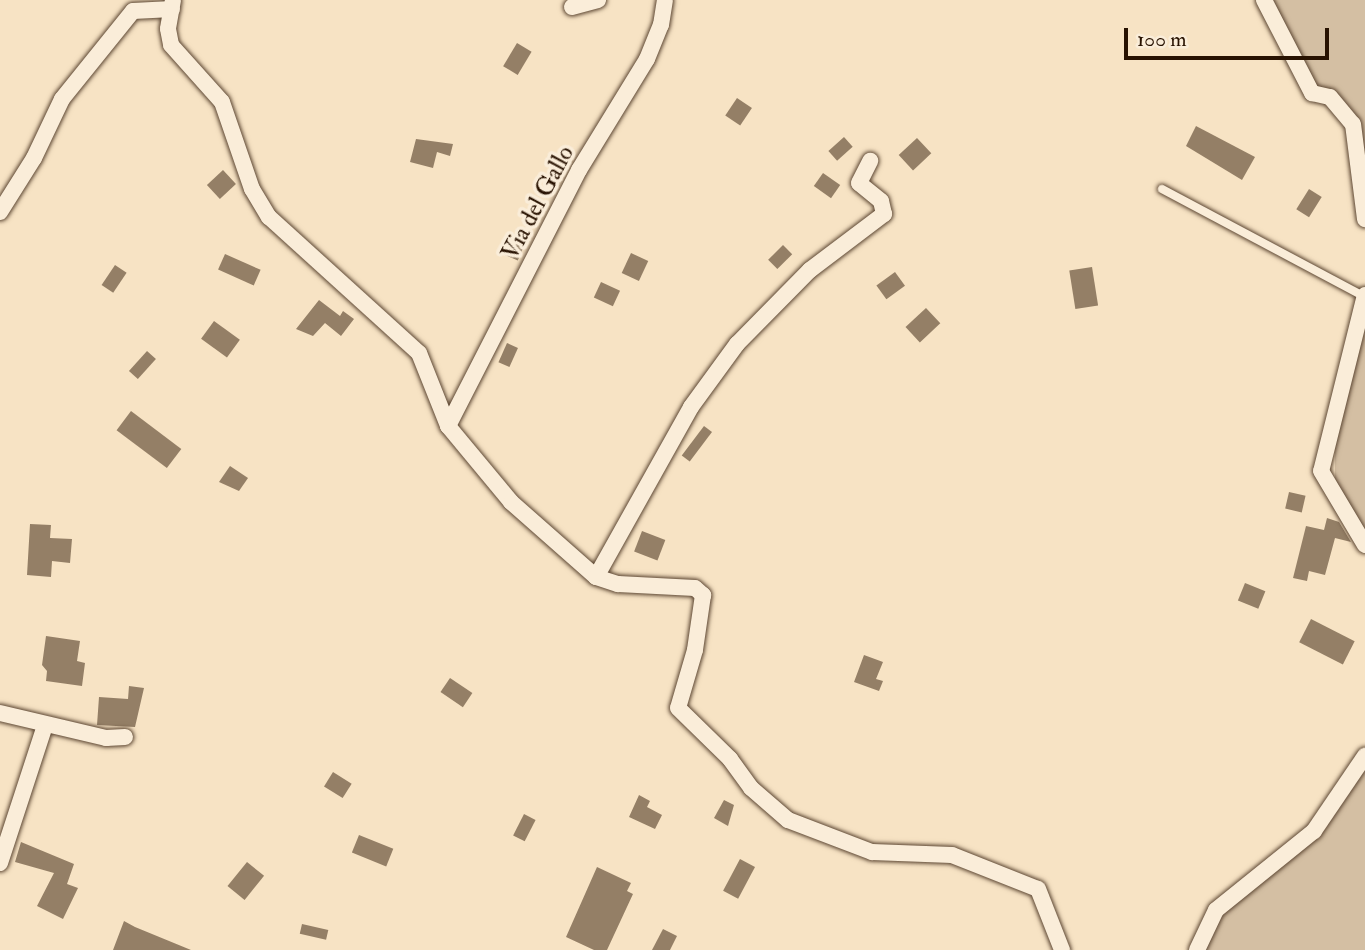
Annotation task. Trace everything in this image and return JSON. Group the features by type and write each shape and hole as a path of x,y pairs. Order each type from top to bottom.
{"street":[{"path":"572,7 598,0"},
{"name":"Via del Gallo","path":"448,426 579,170 646,60 661,26 665,0"},
{"path":"1264,0 1312,93 1330,97 1353,124 1365,219"},
{"path":"0,212 34,158 62,99 133,10 173,4 171,45 222,102 252,190 269,216 419,353 448,426 511,502 596,577 618,584 695,588 703,595 678,708 730,759 751,788 788,820 872,852 952,855 1038,889 1062,950"},
{"path":"596,577 691,407 729,354 810,270 884,214 881,201 859,183 870,161"},
{"path":"1365,296 1321,471 1365,545"},
{"path":"0,713 45,724 125,737"},
{"path":"0,863 45,724"},
{"path":"1197,950 1216,910 1314,831 1365,756"}],"lane":[{"path":"1162,189 1365,296"}],"shaded area":[{"path":"1271,0 1365,0 1365,184 1360,123 1318,89"},
{"path":"1365,315 1365,534 1335,485 1335,433"},
{"path":"1365,766 1365,950 1202,950 1228,905 1290,853"}],"building":[{"path":"517,43 532,52 518,75 503,66"},
{"path":"737,98 752,108 740,125 725,115"},
{"path":"1196,126 1255,157 1242,180 1186,146"},
{"path":"844,137 853,147 837,161 828,151"},
{"path":"917,138 931,153 913,170 899,155"},
{"path":"416,139 453,144 450,156 437,152 433,168 410,162"},
{"path":"223,170 236,184 220,199 207,185"},
{"path":"823,173 840,185 831,198 814,186"},
{"path":"1309,189 1322,197 1309,217 1296,209"},
{"path":"511,238 525,244 518,260 504,255"},
{"path":"783,245 792,254 777,269 768,260"},
{"path":"631,253 648,261 639,281 622,273"},
{"path":"225,254 261,270 254,285 218,270"},
{"path":"115,265 127,273 113,293 102,285"},
{"path":"1092,267 1098,306 1075,309 1069,271"},
{"path":"895,272 905,286 886,299 876,286"},
{"path":"601,282 620,291 613,306 594,297"},
{"path":"319,300 340,316 343,311 354,319 341,336 325,323 313,336 296,329"},
{"path":"926,308 940,323 920,342 906,327"},
{"path":"214,321 240,340 227,358 201,339"},
{"path":"507,343 518,348 509,367 498,362"},
{"path":"147,351 156,359 138,379 129,371"},
{"path":"131,411 181,449 167,468 117,430"},
{"path":"704,426 712,432 690,462 682,456"},
{"path":"230,466 248,478 239,491 219,482"},
{"path":"1289,492 1306,496 1302,512 1285,509"},
{"path":"1327,518 1339,522 1351,542 1335,538 1325,575 1309,571 1307,581 1293,578 1306,526 1324,530"},
{"path":"30,524 51,525 50,538 72,539 70,563 52,561 51,577 27,575"},
{"path":"642,531 665,540 657,560 634,552"},
{"path":"1245,583 1265,591 1258,609 1238,601"},
{"path":"1311,619 1355,641 1343,664 1299,642"},
{"path":"46,636 80,641 77,661 85,663 82,686 46,681 47,671 42,665"},
{"path":"864,655 883,662 876,679 883,681 879,691 854,682"},
{"path":"450,678 472,693 463,707 440,692"},
{"path":"129,686 144,688 135,727 97,725 99,697 128,699"},
{"path":"333,772 352,784 343,798 324,786"},
{"path":"639,795 650,801 647,807 662,815 655,829 629,817"},
{"path":"724,800 734,805 728,826 714,818"},
{"path":"524,814 536,820 525,841 513,835"},
{"path":"359,835 393,849 386,866 352,853"},
{"path":"21,842 74,864 67,884 78,888 63,919 37,906 54,873 15,862"},
{"path":"740,859 755,867 738,899 723,891"},
{"path":"247,862 264,876 245,900 227,886"},
{"path":"597,867 631,883 627,891 633,894 607,950 594,950 566,937"},
{"path":"124,921 135,927 191,950 113,950"},
{"path":"302,924 328,930 326,940 300,934"},
{"path":"663,929 677,936 670,950 652,950"}]}
